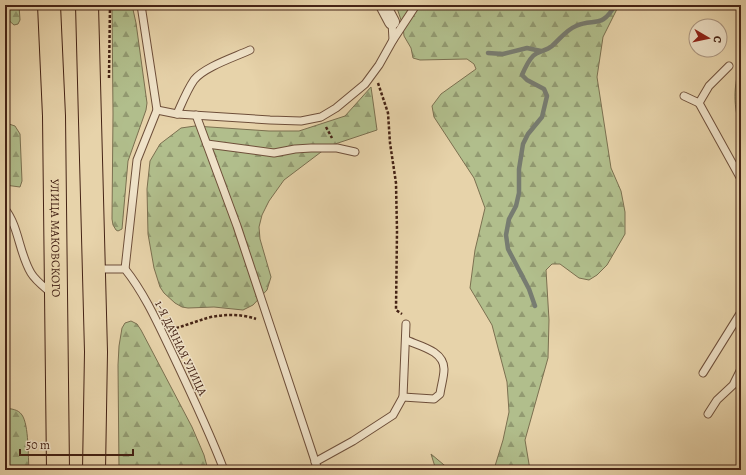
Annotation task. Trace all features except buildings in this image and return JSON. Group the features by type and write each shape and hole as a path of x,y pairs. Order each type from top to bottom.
{"highway":[{"path":"88,5 96,352 94,470"},
{"name":"УЛИЦА МАКОВСКОГО","path":"44,6 54,116 58,470"}],"street":[{"path":"383,5 392,22"}],"lane":[{"path":"94,269 125,269 137,160 157,110 141,5"},
{"path":"157,110 177,114 301,121 321,117 336,108 365,84 416,5"},
{"path":"392,22 393,40"},
{"path":"177,114 194,79 218,63 227,61 250,50"},
{"path":"699,103 709,86 729,66"},
{"path":"684,96 699,103 741,179"},
{"path":"196,115 237,226 318,470"},
{"path":"207,144 274,153 295,149 336,148 355,152"},
{"path":"5,209 11,216 25,263 32,275 56,298"},
{"name":"1-Я ДАЧНАЯ УЛИЦА","path":"125,269 135,281 161,330 203,417 224,470"},
{"path":"703,373 741,312"},
{"path":"315,462 353,441 393,415 403,397 406,324"},
{"path":"403,397 434,399 440,394 444,369 441,359 429,350 406,340"},
{"path":"708,414 717,400 733,385 741,369"}],"path":[{"path":"44,6 59,5"},
{"path":"372,74 380,88 388,112 390,143 396,183 396,310 402,314 406,324"},
{"path":"321,117 336,148"},
{"path":"161,330 188,326 202,319 219,316 235,316 255,318 272,335"}],"green space":[{"path":"5,5 19,5 20,20 18,24 14,25 5,17"},
{"path":"112,5 132,5 136,23 147,103 146,110 128,161 122,229 118,231 113,225 112,219"},
{"path":"396,5 619,5 603,37 597,77 611,168 621,191 625,212 625,234 607,265 597,275 589,280 579,278 560,264 552,264 546,270 549,320 548,358 525,440 530,470 493,470 503,440 509,412 507,382 492,325 470,288 475,250 485,208 474,178 434,117 432,106 441,94 476,69 474,64 467,59 420,60 413,58 411,48 404,36 403,26"},
{"path":"741,61 741,131 736,113 735,88"},
{"path":"371,87 377,130 329,146 284,180 269,201 262,215 259,227 260,239 271,277 267,290 253,305 243,310 214,307 188,308 182,307 175,303 164,293 160,287 154,268 148,234 147,189 150,161 160,144 181,128 195,126 269,131 299,131 345,116"},
{"path":"9,124 15,126 20,134 22,181 20,187 5,185 5,125"},
{"path":"131,321 137,324 141,330 192,427 204,455 208,470 119,470 119,346 122,328 125,323"},
{"path":"5,408 18,412 22,415 24,420 27,433 29,470 5,470"},
{"path":"431,454 450,470 436,470"}],"waterway":[{"path":"535,306 529,289 508,249 506,235 509,219 516,206 519,193 519,169 523,144 528,134 542,117 547,96 544,89 527,80 522,75 528,62 535,54 552,46 572,28 582,24 602,20 615,5"},
{"path":"488,53 503,54 527,48 541,51"}]}
